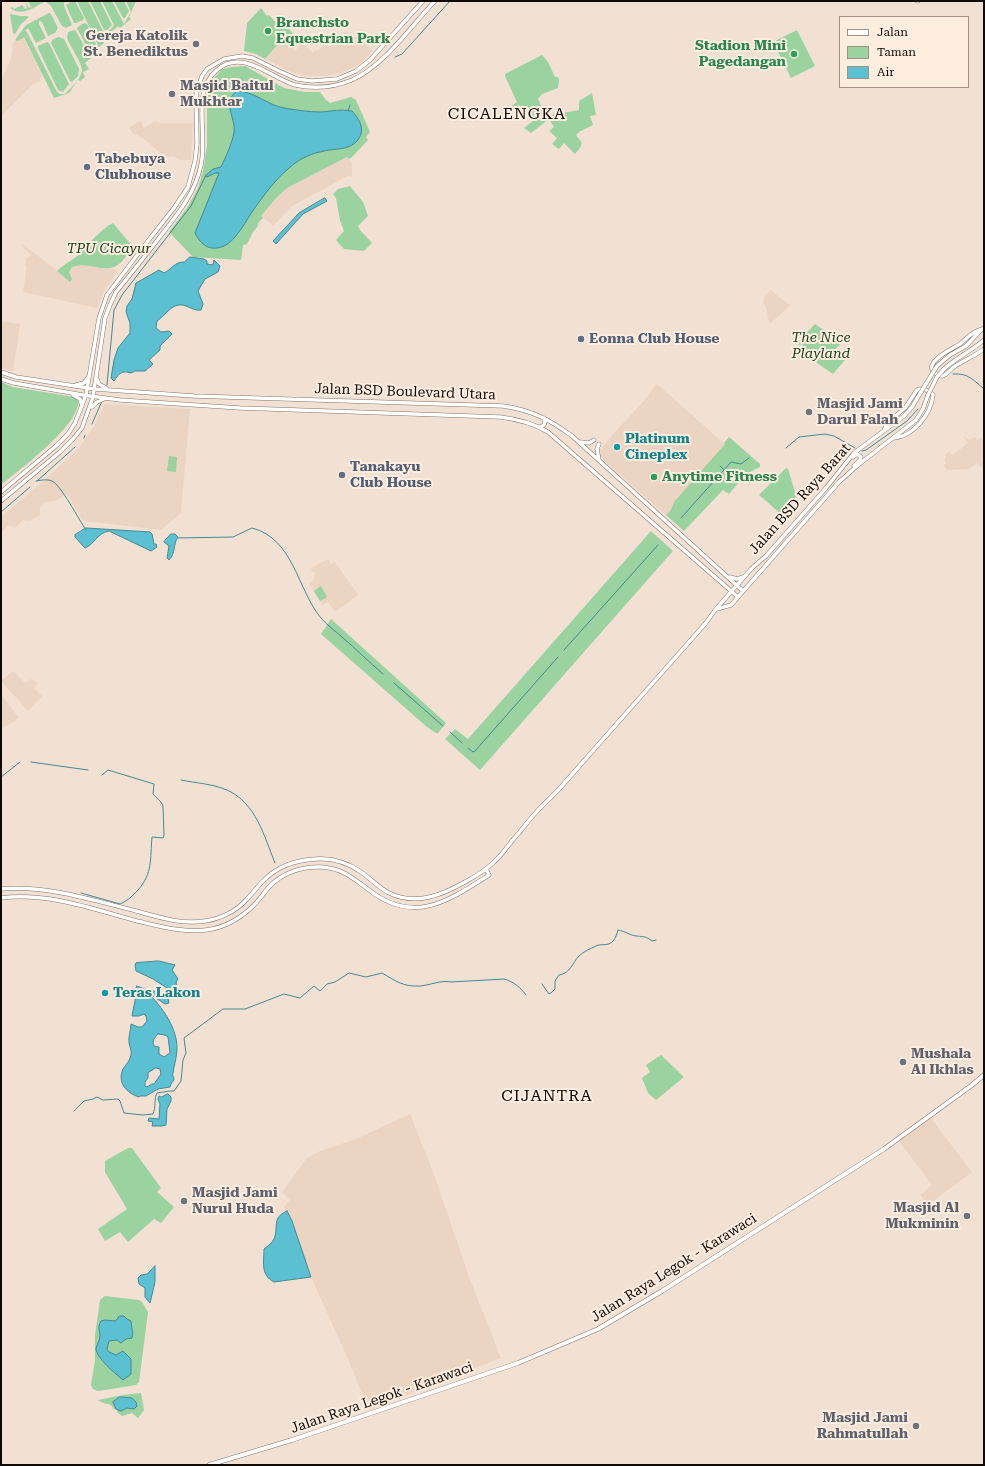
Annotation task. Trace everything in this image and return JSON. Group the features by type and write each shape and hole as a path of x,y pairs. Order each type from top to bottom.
{"main road":[{"path":"1,492 68,434 76,423 88,388 99,318 104,302 111,288 181,199 188,187 197,143 196,100 198,87 202,76 207,69 224,59 242,56 253,58 298,79 312,81 337,79 356,71 375,55 423,1"},
{"path":"1,501 60,452 82,428 94,397 106,318 110,305 116,292 185,204 198,175 203,147 202,103 205,85 217,70 223,66 236,62 242,62 256,66 287,82 311,87 337,84 359,76 376,65 435,1"},
{"path":"417,7 424,13"},
{"path":"235,56 236,62"},
{"path":"356,71 359,76"},
{"path":"144,246 149,251"},
{"path":"983,328 971,333 961,343 943,354 932,364 932,371 940,376 943,376 956,366 984,349"},
{"name":"Jalan BSD Raya Barat","path":"486,869 501,856 542,806 560,788 632,707 737,585 766,556 854,453 909,411 931,373 937,366 950,355 966,346 983,328"},
{"name":"Jalan BSD Raya Barat","path":"716,609 731,605 839,482 920,415 924,409 928,395 937,377 944,369 954,360 971,351 984,340"},
{"path":"98,370 97,381 99,384 111,390"},
{"name":"Jalan BSD Boulevard Utara","path":"1,372 16,377 95,389 194,396 503,406 522,410 555,423 579,442 743,591"},
{"path":"73,386 84,383 90,375"},
{"name":"Jalan BSD Boulevard Utara","path":"1,379 14,383 86,396 193,405 500,417 519,420 540,427 548,432 738,597"},
{"path":"883,431 888,422 905,408 917,390 923,389 931,393 933,395 931,405 921,422 902,437 893,438"},
{"path":"68,392 80,399 81,409"},
{"path":"193,405 189,400 194,396"},
{"path":"87,415 93,405 101,399 111,398"},
{"path":"540,427 544,425 545,422 543,417"},
{"path":"579,442 584,443 594,440"},
{"path":"599,444 597,449 599,461"},
{"path":"835,477 855,455 860,455 860,460 839,482"},
{"path":"12,482 17,487"},
{"path":"712,574 716,572 718,567"},
{"path":"726,575 736,580 746,576"},
{"path":"720,582 725,588 726,592 724,600"},
{"path":"1,889 33,889 69,894 162,918 185,921 204,921 226,914 238,908 264,879 276,870 306,859 321,858 334,860 350,866 362,873 382,889 392,894 410,899 433,897 458,886 486,869 489,875 445,901 435,905 410,907 389,902 377,896 347,873 332,869 308,868 295,871 280,878 270,885 253,906 243,915 230,922 205,930 176,929 160,926 67,902 37,897 1,898"},
{"path":"67,902 69,894"},
{"name":"Jalan Raya Legok - Karawaci","path":"209,1465 292,1440 482,1376 556,1348 598,1329 662,1291 884,1149 984,1075"}],"shaded area":[{"path":"346,31 373,50 360,63 339,73 328,76 306,76 291,72 265,59 285,36 289,40 288,42 294,46 292,49 295,51 302,43 313,53 315,50 318,51 325,44 330,47"},
{"path":"22,34 43,76 39,78 41,81 33,84 1,116 1,81 11,59 13,43"},
{"path":"156,120 159,123 193,123 191,160 180,160 174,156 166,157 144,139 134,135 129,128 139,121 143,123 142,126 145,128"},
{"path":"347,157 352,164 352,177 348,176 292,206 273,226 261,216 276,198 287,188"},
{"path":"23,244 70,281 69,272 72,267 76,265 92,265 104,269 111,268 118,271 104,291 97,308 23,292 27,267 25,267 26,259 31,255 21,246"},
{"path":"770,290 790,305 770,324 767,309 763,302 764,297"},
{"path":"1,321 20,324 13,372 1,368"},
{"path":"657,384 728,447 668,517 600,457 601,450 611,436 642,403"},
{"path":"104,404 190,409 181,513 161,530 85,521 82,519 67,494 55,501 45,502 40,508 40,515 30,521 23,520 15,528 8,525 1,535 1,517 79,448 95,424"},
{"path":"965,437 970,440 975,437 978,440 980,437 984,441 984,470 977,463 969,469 947,470 944,466 946,463 944,460 946,458 945,455 949,452 952,455 962,448 968,442 964,438"},
{"path":"328,559 331,564 335,562 358,595 335,612 328,602 322,605 309,583 313,581 316,573 312,572 311,568"},
{"path":"13,671 25,683 31,679 38,683 34,688 42,696 28,711 1,681"},
{"path":"1,694 19,718 1,729 2,708"},
{"path":"410,1114 435,1177 469,1277 501,1358 369,1410 349,1361 311,1277 292,1221 284,1207 290,1200 282,1192 307,1158 320,1151 356,1139"},
{"path":"930,1117 972,1172 928,1205 920,1195 932,1185 899,1141"}],"green space":[{"path":"25,1 29,8 31,7 28,1 44,2 23,12 14,11 10,8 13,7 14,9 22,5 25,9 27,8"},
{"path":"45,1 67,1 64,3 64,6 72,25 66,28 62,26 51,6"},
{"path":"72,1 75,1 84,18 76,23 74,23 66,5"},
{"path":"77,1 88,1 103,31 106,32 114,25 102,1 112,1 124,24 131,12 126,1 136,1 129,17 131,19 120,28 118,26 102,39 104,43 89,55 91,58 85,63 89,69 83,72 85,77 80,81 78,80 82,70 67,38 68,32 75,30 88,52 91,52 98,45"},
{"path":"90,1 100,1 112,25 107,30 104,30"},
{"path":"114,1 124,1 129,11 125,18 123,18"},
{"name":"Branchsto Equestrian Park","path":"261,8 267,16 269,15 280,27 285,24 293,34 289,40 285,36 265,59 256,54 244,51 247,23"},
{"path":"49,13 51,14 58,28 55,33 48,36 42,22 39,21 46,38 36,43 28,28 25,31 27,32 57,92 60,94 65,94 78,80 69,93 54,98 24,37 18,41 15,40 26,25"},
{"path":"10,14 29,17 21,24 15,34 13,33"},
{"path":"84,23 87,24 96,44 89,50 77,28"},
{"name":"Stadion Mini Pagedangan","path":"797,30 815,66 791,78 773,42"},
{"path":"58,37 64,39 79,69 78,76 72,82 70,81 51,43 52,40"},
{"path":"47,42 49,43 69,84 63,92 58,90 38,48 38,46"},
{"path":"542,55 548,62 555,77 558,77 559,80 558,88 542,94 538,99 543,110 551,116 561,110 563,113 579,110 579,101 592,93 596,115 590,116 593,125 576,135 582,143 575,154 564,143 559,149 552,144 557,138 549,131 554,127 549,119 531,133 524,128 533,121 519,105 501,118 498,116 517,102 505,74"},
{"path":"245,66 284,88 305,92 320,92 330,103 351,97 356,100 370,132 366,137 368,140 351,158 349,159 347,157 287,188 276,198 261,216 263,218 258,223 258,226 247,244 243,245 241,260 193,257 169,232 187,208 198,188 203,171 207,145 207,91 214,78 222,69"},
{"path":"350,186 363,202 368,216 358,226 372,243 364,251 344,249 336,240 344,231 340,220 336,198 333,194 338,189"},
{"name":"TPU Cicayur","path":"113,223 133,247 120,263 109,268 83,265 72,267 69,272 72,279 70,282 57,271 81,253 82,248 104,228"},
{"name":"The Nice Playland","path":"815,324 842,343 835,349 845,360 833,374 817,363 802,344 798,345 800,340"},
{"path":"1,382 13,387 74,397 78,399 77,409 61,433 35,458 1,485"},
{"path":"729,437 760,464 760,467 746,474 729,494 723,490 684,531 666,515 671,510 674,502 725,444 724,443"},
{"path":"169,456 177,457 176,472 167,471"},
{"path":"786,468 788,469 796,499 782,515 759,495"},
{"path":"651,531 673,551 480,770 445,739 455,729 468,739"},
{"path":"321,586 327,597 320,601 314,591"},
{"path":"331,619 446,723 438,733 427,727 321,634"},
{"path":"661,1055 684,1077 656,1100 648,1093 642,1078 650,1072 646,1065"},
{"path":"128,1148 132,1148 161,1188 157,1192 174,1207 161,1223 154,1219 128,1242 120,1232 105,1241 98,1229 127,1209 105,1172 105,1161"},
{"path":"105,1296 139,1300 148,1312 139,1382 136,1385 98,1391 93,1389 91,1385 95,1360 95,1335 100,1300"},
{"path":"141,1393 144,1410 138,1418 132,1413 122,1416 109,1404 98,1400 123,1395"}],"water":[{"path":"237,91 249,93 284,108 316,112 340,110 352,111 361,125 361,133 357,141 350,146 316,153 295,163 283,173 270,188 233,240 219,248 210,248 200,241 195,233 219,173 215,173 207,177 205,176 213,169 221,167 232,141 234,126 230,110 230,100 232,95"},
{"path":"325,198 327,201 303,214 276,244 273,241 299,213"},
{"path":"190,257 204,259 207,261 207,264 213,265 214,260 220,266 218,272 205,279 198,291 203,304 201,310 195,310 181,305 177,305 170,309 157,321 156,328 161,332 169,331 172,334 160,346 160,350 149,360 153,364 145,371 121,373 114,381 111,378 118,348 130,333 130,323 126,312 127,306 132,299 136,283 159,270 164,273 175,264 184,262"},
{"path":"86,528 150,532 152,534 154,544 156,544 157,547 151,551 109,531 99,536 85,548 75,537 75,535"},
{"path":"171,534 175,534 178,537 175,542 173,554 169,560 167,558 169,546 164,542"},
{"path":"159,961 175,965 172,970 178,979 176,982 178,992 175,993 153,979 136,971 136,963"},
{"path":"137,986 151,992 152,990 168,998 169,1003 165,1004 153,996 152,997 169,1020 175,1034 177,1048 173,1074 174,1079 170,1087 158,1089 146,1096 139,1097 127,1090 122,1083 121,1078 123,1069 129,1061 131,1055 129,1041 131,1024 142,1027 147,1021 144,1014 132,1016 136,995 135,993","holes":["158,1034 168,1037 170,1053 164,1057 159,1054 159,1047 154,1046 153,1044 155,1037","156,1068 160,1069 161,1074 154,1084 147,1087 145,1086 148,1073"]},
{"path":"168,1094 171,1097 171,1101 167,1109 166,1125 152,1126 153,1122 148,1121 149,1118 159,1119 159,1096 161,1097"},
{"path":"287,1211 292,1221 311,1277 274,1282 265,1272 263,1263 264,1249 274,1239 277,1220"},
{"path":"155,1266 155,1282 150,1303 145,1297 145,1288 139,1284 138,1278 141,1275 147,1274"},
{"path":"120,1316 124,1316 131,1321 133,1334 132,1338 126,1339 121,1343 117,1340 109,1341 107,1349 109,1352 116,1355 123,1351 131,1359 131,1374 123,1380 103,1361 96,1348 100,1338 99,1327 101,1321 115,1321"},
{"path":"120,1397 132,1398 136,1402 137,1406 134,1409 127,1408 121,1411 116,1409 113,1402"}],"waterway":[{"path":"395,57 402,54 450,1"},
{"path":"348,111 350,105"},
{"path":"107,385 114,310 122,295 191,206 206,175"},
{"path":"953,374 967,376 984,389"},
{"path":"92,424 102,401"},
{"path":"862,451 866,450 907,421 918,409"},
{"path":"786,448 799,437 825,434 834,436 855,448"},
{"path":"37,481 75,447"},
{"path":"681,518 731,462 741,464 749,458"},
{"path":"720,466 724,470"},
{"path":"36,481 48,480 56,484 86,530"},
{"path":"1,512 30,487"},
{"path":"178,538 233,537 252,528 266,534 277,543 286,554 313,606 321,618 328,626 383,674"},
{"path":"564,650 658,545"},
{"path":"468,748 473,752 475,751 558,657"},
{"path":"394,683 443,726"},
{"path":"450,732 462,743"},
{"path":"1,777 20,762"},
{"path":"31,762 88,770"},
{"path":"81,893 120,904 127,900 138,890 146,878 150,865 152,837 163,838 164,836 163,806 153,794 154,784 108,770 102,775"},
{"path":"181,780 216,786 227,790 245,803 258,821 275,863"},
{"path":"542,984 549,994 552,992 555,989 555,981 559,975 569,970 579,956 585,951 598,945 611,943 618,930 632,935 645,937 652,941 656,940"},
{"path":"74,1111 84,1101 97,1097 103,1100 118,1099 124,1113 143,1115 153,1114 157,1093 174,1091 181,1081 183,1060 186,1053 184,1038 223,1009 245,1009 284,994 300,998 314,986 320,991 327,984 335,982 349,973 366,977 382,973 400,983 409,986 443,982 504,979 516,985 526,995"}],"place":[{"name":"Branchsto Equestrian Park","path":"268,31"},
{"name":"Gereja Katolik St. Benediktus","path":"196,44"},
{"name":"Stadion Mini Pagedangan","path":"794,54"},
{"name":"Masjid Baitul Mukhtar","path":"172,94"},
{"name":"Tabebuya Clubhouse","path":"87,167"},
{"name":"Eonna Club House","path":"581,339"},
{"name":"Masjid Jami Darul Falah","path":"809,412"},
{"name":"Platinum Cineplex","path":"617,447"},
{"name":"Tanakayu Club House","path":"342,475"},
{"name":"Anytime Fitness","path":"654,477"},
{"name":"Teras Lakon","path":"105,993"},
{"name":"Mushala Al Ikhlas","path":"903,1062"},
{"name":"Masjid Jami Nurul Huda","path":"184,1201"},
{"name":"Masjid Al Mukminin","path":"967,1216"},
{"name":"Masjid Jami Rahmatullah","path":"916,1426"}],"district":[{"name":"CICALENGKA","path":"507,114"},
{"name":"CIJANTRA","path":"547,1096"}]}
